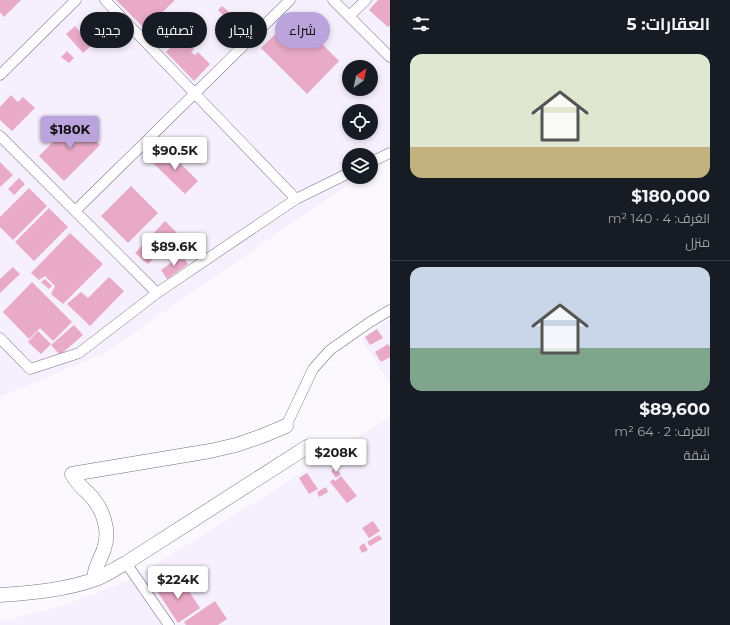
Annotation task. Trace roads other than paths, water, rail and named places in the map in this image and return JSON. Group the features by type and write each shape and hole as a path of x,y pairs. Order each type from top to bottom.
{"main road":[{"path":"95,579 96,567 104,549 106,540 104,519 99,506 75,481 72,474 210,451 236,445 286,426"},
{"path":"0,594 38,592 61,588 95,579 126,563 307,447"}],"street":[{"path":"0,75 76,0"},
{"path":"105,0 296,199"},
{"path":"74,211 290,0"},
{"path":"333,0 390,57"},
{"path":"349,16 366,0"},
{"path":"0,136 157,293"},
{"path":"378,159 390,153"},
{"path":"0,338 30,369 79,353 157,293 296,199 342,176"},
{"path":"286,426 313,368 330,350 390,310"},
{"path":"126,563 169,625"}]}
